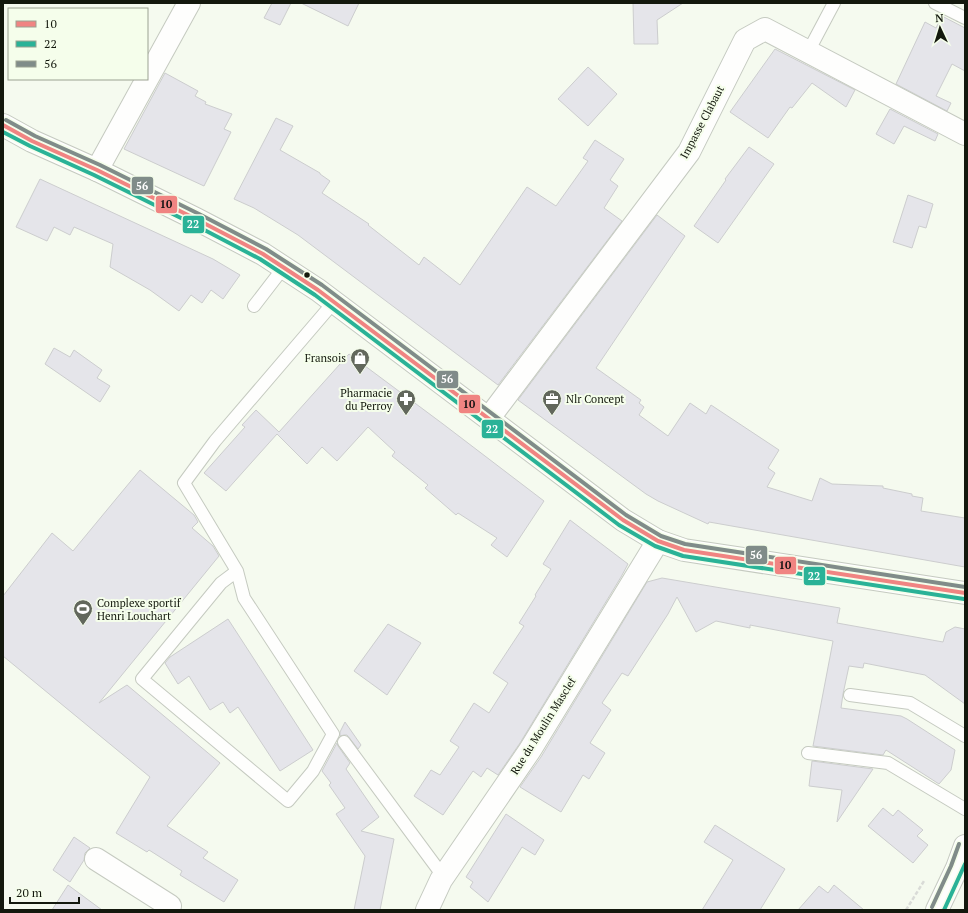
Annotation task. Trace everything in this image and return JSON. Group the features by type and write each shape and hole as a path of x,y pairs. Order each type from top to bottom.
{"street":[{"path":"148,78 190,3"},
{"name":"Impasse Clabaut","path":"489,418 689,152 745,40 765,29 965,134"},
{"path":"97,170 147,80"},
{"path":"3,125 32,141 97,170 196,219 263,254 284,267 318,290 623,520 658,541 684,550 965,593"},
{"name":"Rue du Moulin Masclef","path":"427,910 443,876 530,750 658,541"},
{"path":"937,910 961,867 965,846"},
{"path":"96,859 170,906 168,910"}],"lane":[{"path":"808,52 834,3"},
{"path":"935,3 965,18"},
{"path":"254,306 284,267"},
{"path":"236,571 221,583 142,679 288,801 313,771 333,734 244,598 236,571 184,483 215,441 334,302"},
{"path":"850,695 910,703 965,736"},
{"path":"344,742 443,876"},
{"path":"808,753 888,763 965,809"}],"building":[{"path":"272,3 291,3 280,25 264,18"},
{"path":"301,3 359,3 348,26"},
{"path":"633,3 683,3 657,20 658,44 634,44"},
{"path":"942,16 965,28 965,71 952,64 936,96 951,103 947,111 896,84 925,22 936,28"},
{"path":"775,49 855,90 846,107 812,83 792,108 790,107 768,138 730,112"},
{"path":"588,67 617,94 588,126 558,99"},
{"path":"165,73 198,91 195,96 206,102 205,104 232,114 224,129 231,132 204,186 124,149"},
{"path":"890,109 938,134 935,141 904,126 894,144 876,134"},
{"path":"276,118 293,126 280,150 320,173 330,181 322,193 369,224 368,225 419,265 424,257 460,285 527,187 556,206 588,161 583,158 595,140 624,159 610,180 618,186 604,208 622,221 498,385 298,235 254,208 234,199"},
{"path":"749,147 774,164 718,243 694,226 726,180 725,179"},
{"path":"40,179 213,259 240,275 223,299 211,290 202,303 191,295 179,311 150,290 110,267 113,244 74,227 70,235 54,227 47,241 16,227"},
{"path":"908,195 933,204 926,228 919,226 912,248 893,242"},
{"path":"657,215 685,236 596,368 641,400 639,403 644,407 639,415 668,436 690,403 706,414 711,405 779,450 768,468 775,473 767,487 812,501 820,478 832,484 883,486 883,488 912,494 912,496 923,498 921,511 965,518 965,567 709,522 708,524 646,494 518,400"},
{"path":"54,348 70,357 74,350 102,370 97,378 110,386 100,402 45,364"},
{"path":"349,354 544,501 507,557 491,545 497,538 458,513 456,515 425,488 428,485 392,456 395,452 368,427 337,461 322,447 307,464 277,434 226,491 204,473 245,427 242,425 256,410 279,432"},
{"name":"Complexe sportif Henri Louchart","path":"140,470 194,515 198,522 192,528 213,546 219,556 99,703 127,685 220,763 167,826 208,852 203,858 238,880 224,902 180,875 182,871 149,850 147,852 116,833 150,777 3,656 3,596 52,533 73,551"},
{"path":"570,520 628,564 520,743 498,775 487,768 481,777 473,771 443,815 414,796 431,770 440,775 459,747 450,741 474,703 489,713 508,683 493,673 524,626 519,623 551,569 543,564"},
{"path":"662,578 840,608 837,623 943,642 946,632 955,627 965,629 965,704 925,675 864,663 863,668 849,666 841,708 901,716 907,719 955,750 951,770 939,784 886,750 883,755 813,746 833,641 750,625 750,628 716,621 696,632 677,597 668,614 628,676 622,673 602,703 611,710 590,743 605,753 589,779 583,775 561,812 520,787 541,757 647,582"},
{"path":"228,619 313,750 280,771 238,707 230,713 223,702 210,710 189,676 178,684 165,663 170,657"},
{"path":"388,624 421,643 387,695 354,671"},
{"path":"345,722 361,745 358,749 347,735 340,736 340,732"},
{"path":"337,743 350,763 346,769 379,817 361,831 394,839 380,910 354,910 365,856 336,814 345,808 329,785 331,783 322,771"},
{"path":"812,761 873,769 837,822 842,790 809,786"},
{"path":"883,808 893,816 898,810 923,830 917,836 928,845 913,863 868,826"},
{"path":"506,814 544,840 535,855 522,847 488,902 470,887 473,882 466,877"},
{"path":"715,825 785,869 760,910 702,910 733,860 704,842"},
{"path":"74,837 90,848 85,853 84,860 70,882 53,870"},
{"path":"68,885 102,910 52,910"},
{"path":"834,885 864,910 798,910 819,886 828,893"}],"transit line":[{"name":"56","path":"6,120 35,136 100,165 199,214 266,249 322,285 626,515 661,536 685,544 965,587"},
{"name":"10","path":"3,125 32,141 97,170 196,219 263,254 318,290 623,520 658,541 684,550 965,593"},
{"name":"22","path":"3,132 94,175 260,259 315,295 619,525 655,546 683,556 964,599"},
{"name":"56","path":"932,907 951,866 959,844"},
{"name":"22","path":"944,910 965,864"}],"place":[{"name":"Fransois","path":"360,375"},
{"name":"Pharmacie du Perroy","path":"406,416"},
{"name":"Nlr Concept","path":"552,416"},
{"name":"Complexe sportif Henri Louchart","path":"83,626"}]}
